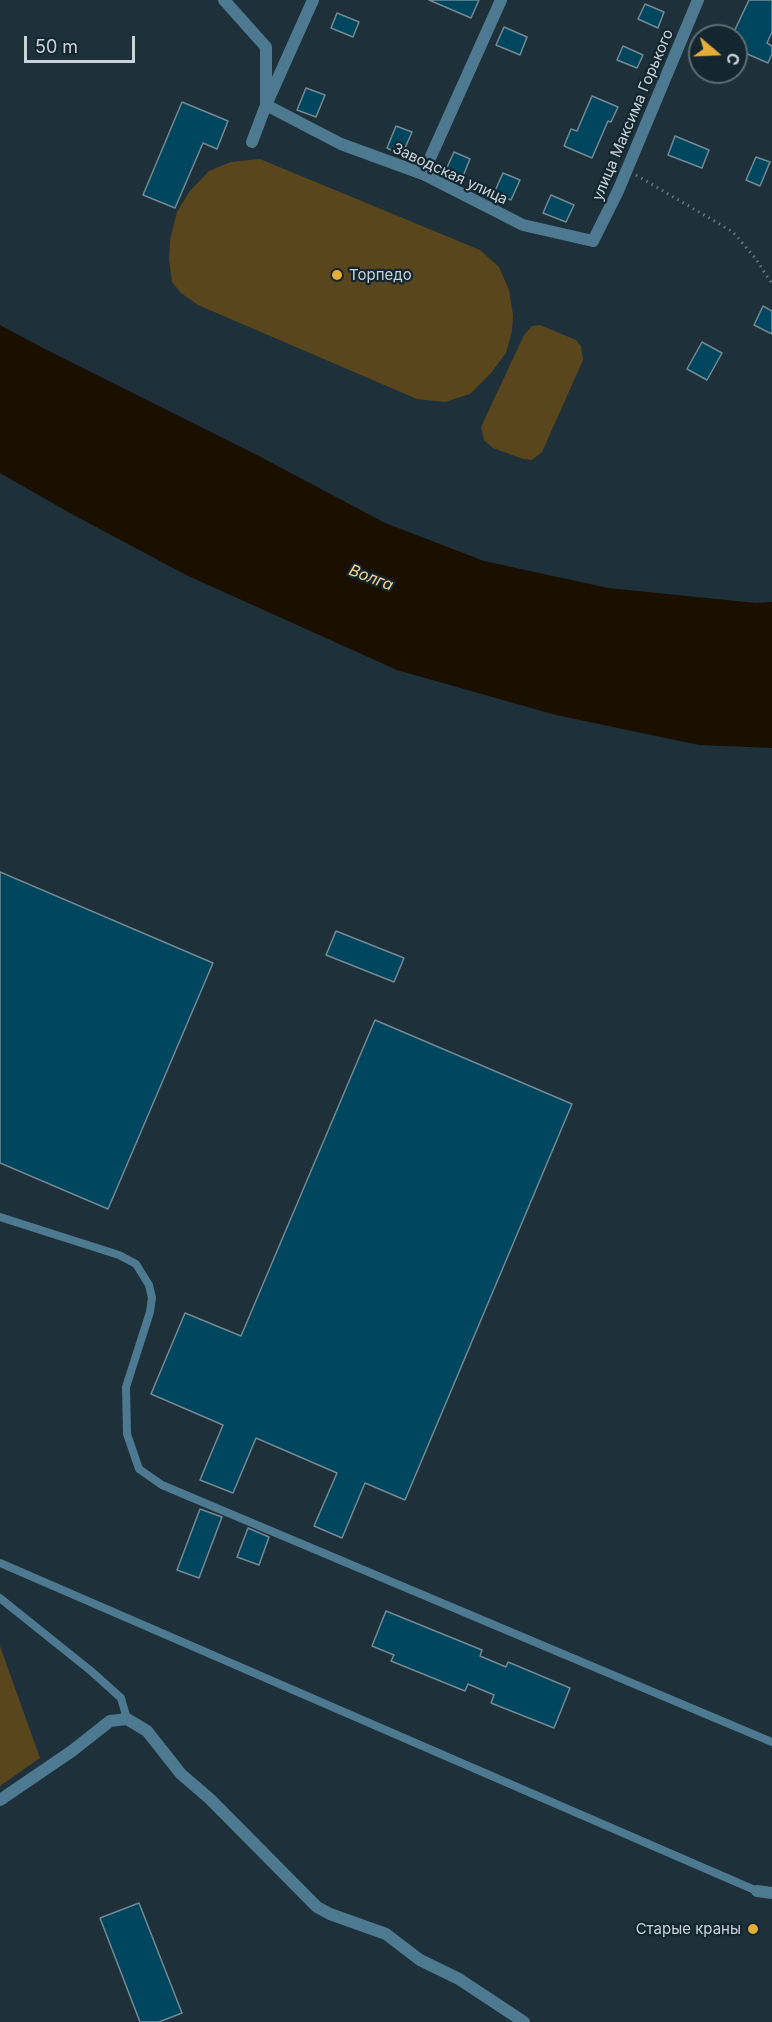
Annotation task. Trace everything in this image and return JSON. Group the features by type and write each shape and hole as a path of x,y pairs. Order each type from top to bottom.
{"street":[{"path":"224,0 266,47 266,105"},
{"path":"252,142 313,0"},
{"path":"423,174 501,0"},
{"name":"улица Максима Горького","path":"593,241 627,170 698,0"},
{"name":"Заводская улица","path":"266,105 341,144 423,174 523,225 593,241"},
{"path":"0,1800 72,1751 110,1721 127,1719 147,1731 181,1774 317,1907 386,1934 420,1960 459,1979 524,2022"},
{"path":"757,1891 772,1893"}],"lane":[{"path":"0,1217 120,1255 136,1264 149,1286 152,1298 126,1387 127,1434 139,1469 162,1485 772,1742"},
{"path":"0,1563 757,1891"},
{"path":"0,1599 122,1698 127,1719"}],"path":[{"path":"627,170 733,232 756,259 772,284"}],"shaded area":[{"name":"Торпедо","path":"260,159 480,250 499,267 509,290 513,315 512,331 506,353 491,373 470,394 445,402 417,399 198,305 181,293 172,282 169,259 170,240 177,212 189,192 209,171 231,162"},
{"path":"540,325 576,340 581,346 583,360 542,452 532,460 493,448 484,440 481,427 524,335 532,326"},
{"path":"0,1646 40,1758 0,1786"}],"water":[{"name":"Волга","path":"0,325 257,455 385,523 484,561 608,588 756,603 772,602 772,748 699,745 556,715 397,670 186,575 70,513 0,473"}],"building":[{"path":"429,0 479,0 471,18"},
{"path":"749,0 772,0 772,32 767,43 772,46 772,54 768,63 748,54 748,24 738,24"},
{"path":"645,4 664,12 658,28 638,19"},
{"path":"337,13 359,22 353,37 331,28"},
{"path":"504,27 527,37 520,55 496,45"},
{"path":"623,46 643,55 637,68 617,60"},
{"path":"306,88 325,95 316,117 297,110"},
{"path":"592,96 618,107 611,122 608,121 592,158 564,146 571,129 577,131"},
{"path":"182,102 228,121 217,149 203,143 175,208 143,195"},
{"path":"396,126 412,132 402,155 387,148"},
{"path":"675,136 709,150 702,168 668,155"},
{"path":"454,152 470,159 461,181 444,174"},
{"path":"756,157 770,162 760,186 746,180"},
{"path":"503,173 520,180 511,200 494,193"},
{"path":"551,195 574,205 566,222 543,213"},
{"path":"763,306 772,311 772,334 754,325"},
{"path":"702,342 722,353 707,380 687,369"},
{"path":"0,872 213,963 108,1209 0,1163"},
{"path":"336,931 404,958 394,982 326,955"},
{"path":"375,1020 572,1104 405,1500 365,1483 342,1538 314,1526 337,1473 256,1438 233,1493 200,1480 223,1425 151,1394 185,1313 241,1336"},
{"path":"200,1509 222,1517 199,1578 177,1570"},
{"path":"248,1528 269,1537 259,1565 237,1557"},
{"path":"386,1611 482,1650 480,1656 506,1667 508,1662 570,1688 554,1728 491,1703 494,1695 468,1684 465,1691 391,1661 394,1655 372,1646"},
{"path":"139,1903 182,2013 159,2022 140,2022 100,1918"}],"place":[{"name":"Торпедо","path":"337,275"},
{"name":"Старые краны","path":"753,1929"}]}
